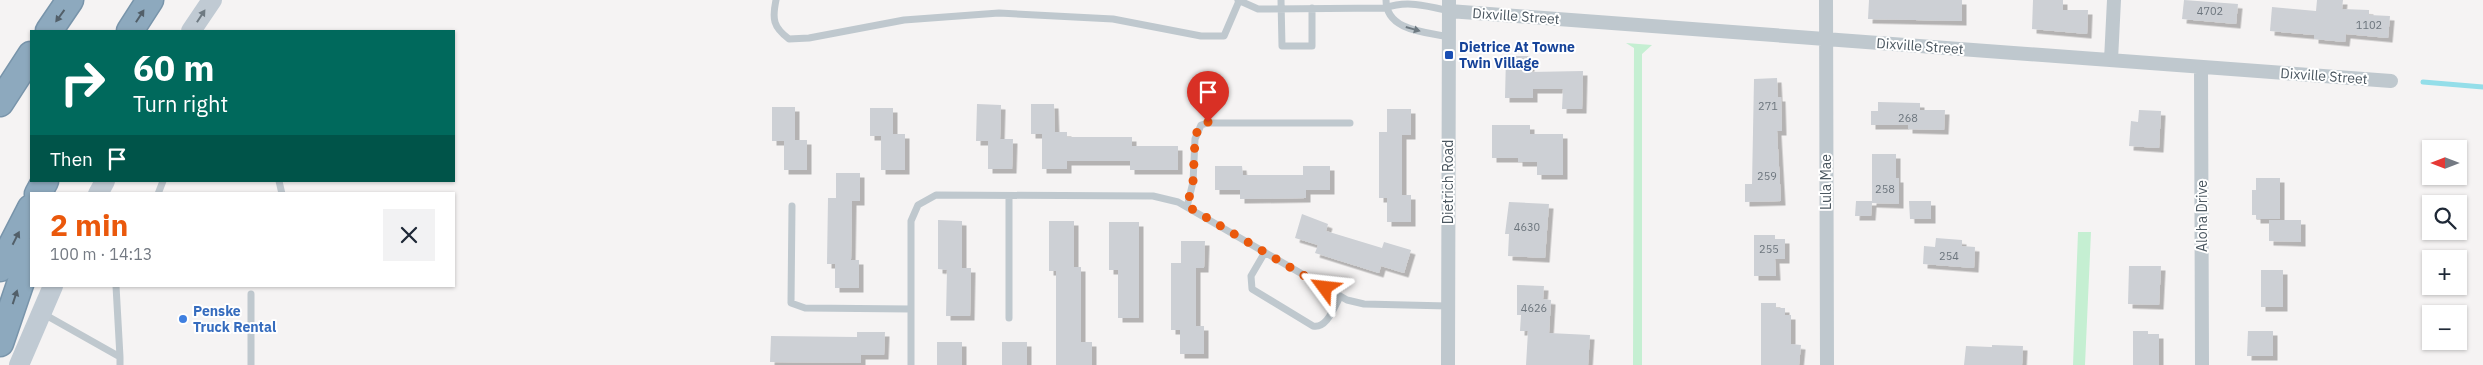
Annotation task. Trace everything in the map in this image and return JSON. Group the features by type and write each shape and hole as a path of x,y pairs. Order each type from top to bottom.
{"highway":[{"path":"49,30 70,0"},
{"path":"131,30 150,0"},
{"path":"0,93 30,57"},
{"path":"0,103 30,57"},
{"path":"0,268 30,210"},
{"path":"0,343 30,255"}],"main road":[{"path":"192,30 212,0"},
{"path":"19,365 54,287"}],"street":[{"name":"Lula Mae","path":"1826,0 1827,365"},
{"path":"2112,60 2114,0"},
{"name":"Dixville Street","path":"1449,6 1826,39 2391,81"},
{"name":"Dietrich Road","path":"1448,365 1449,6"},
{"name":"Aloha Drive","path":"2201,67 2202,365"}],"lane":[{"path":"776,0 773,13 778,30 789,39 808,38 904,20 999,14 1113,20 1200,36 1224,36 1239,0 1258,8 1312,8 1386,4 1449,6"},
{"path":"1281,0 1282,46 1312,46 1312,8"},
{"path":"1386,4 1396,21 1410,29 1449,37"},
{"path":"1187,206 1193,182 1195,140 1201,125 1208,122 1350,122"},
{"path":"911,365 911,221 918,205 936,195 1153,196 1187,206 1340,297 1364,304 1448,306"},
{"path":"1009,196 1009,318"},
{"path":"792,206 791,303 805,308 911,309"},
{"path":"1265,252 1251,276 1252,289 1313,326 1318,327 1325,324 1340,297"},
{"path":"116,287 120,365"},
{"path":"251,294 251,365"},
{"path":"41,312 120,357"}],"green space":[{"path":"1626,43 1652,45 1642,54 1642,365 1633,365 1634,48"},
{"path":"2078,232 2091,232 2085,365 2073,365"}],"building":[{"path":"1869,0 1962,0 1962,21 1868,19"},
{"path":"2033,0 2063,0 2063,10 2088,10 2087,34 2032,29"},
{"path":"2184,0 2238,4 2236,24 2182,19"},
{"path":"2317,0 2343,0 2342,9 2369,10 2369,15 2390,16 2388,38 2346,34 2345,42 2314,39 2314,35 2270,31 2272,7 2316,11"},
{"path":"1506,56 1530,56 1530,72 1583,71 1582,109 1562,109 1563,89 1533,89 1533,98 1505,98"},
{"path":"1777,78 1778,97 1781,97 1782,131 1777,131 1781,201 1745,202 1745,184 1752,184 1754,79"},
{"path":"1878,102 1920,103 1920,110 1945,110 1944,130 1908,129 1908,125 1871,125 1871,111 1878,111"},
{"path":"977,104 1001,105 1000,139 1013,139 1012,169 988,169 988,141 976,141"},
{"path":"1031,104 1054,104 1055,132 1067,132 1067,137 1132,137 1132,146 1178,146 1178,170 1130,170 1130,161 1067,161 1067,169 1042,169 1042,134 1031,134"},
{"path":"772,107 795,107 795,140 807,140 807,170 784,170 784,141 772,141"},
{"path":"870,108 893,108 893,134 905,134 905,170 881,170 881,136 870,136"},
{"path":"1387,109 1411,109 1411,135 1402,135 1402,195 1411,195 1411,222 1387,222 1387,198 1379,198 1379,132 1387,132"},
{"path":"2139,110 2161,111 2159,148 2129,146 2131,121 2138,122"},
{"path":"1492,125 1530,125 1530,134 1563,134 1563,175 1537,175 1537,162 1518,162 1518,158 1492,158"},
{"path":"1872,154 1896,154 1896,178 1899,178 1899,204 1872,203 1871,216 1855,216 1856,201 1872,201"},
{"path":"1215,166 1242,166 1243,175 1303,175 1303,166 1330,166 1330,190 1306,190 1306,198 1240,199 1240,190 1215,190"},
{"path":"836,173 860,173 860,201 852,201 851,260 859,260 859,288 835,288 835,264 827,264 828,198 836,198"},
{"path":"2256,178 2280,178 2280,219 2256,219 2256,215 2252,215 2252,190 2256,190"},
{"path":"1909,201 1931,201 1931,219 1910,219"},
{"path":"1509,202 1549,204 1545,258 1508,256 1509,234 1505,234"},
{"path":"1302,214 1328,224 1326,231 1382,248 1384,242 1411,250 1404,273 1381,266 1379,273 1315,253 1318,245 1295,238"},
{"path":"938,220 962,221 962,268 971,268 970,316 946,316 947,270 938,269"},
{"path":"2269,220 2301,220 2301,242 2269,241"},
{"path":"1049,221 1074,221 1074,267 1081,267 1081,342 1092,342 1092,365 1056,365 1056,271 1049,271"},
{"path":"1109,222 1139,222 1139,318 1118,318 1118,270 1109,270"},
{"path":"1754,235 1775,235 1775,239 1785,239 1785,259 1775,259 1776,276 1754,276"},
{"path":"1936,238 1962,240 1962,246 1975,247 1974,268 1923,264 1924,246 1935,247"},
{"path":"1181,241 1205,241 1204,268 1196,268 1196,326 1204,326 1204,354 1180,354 1180,330 1171,330 1171,263 1181,263"},
{"path":"2129,266 2161,266 2159,305 2128,304"},
{"path":"2261,270 2283,270 2283,307 2261,307"},
{"path":"1517,285 1544,286 1543,299 1551,300 1549,333 1590,335 1588,365 1526,365 1528,331 1520,331 1521,315 1517,315"},
{"path":"1761,303 1776,303 1776,308 1785,308 1785,315 1791,315 1791,344 1801,345 1799,365 1761,365"},
{"path":"2133,331 2148,331 2148,334 2159,334 2159,365 2133,365"},
{"path":"2248,331 2273,331 2273,356 2247,356"},
{"path":"857,332 885,332 884,355 861,355 861,363 770,362 771,336 857,337"},
{"path":"937,342 962,342 962,365 937,365"},
{"path":"1002,342 1027,342 1027,365 1002,365"},
{"path":"1992,345 2023,346 2022,365 1964,365 1966,346 1992,347"}],"waterway":[{"path":"2423,82 2483,87"}],"place":[{"name":"Dietrice At Towne Twin Village","path":"1449,55"},
{"name":"Penske Truck Rental","path":"183,319"}],"route":[{"path":"1208,122 1198,128 1195,140 1193,182 1187,206 1325,288"}]}
